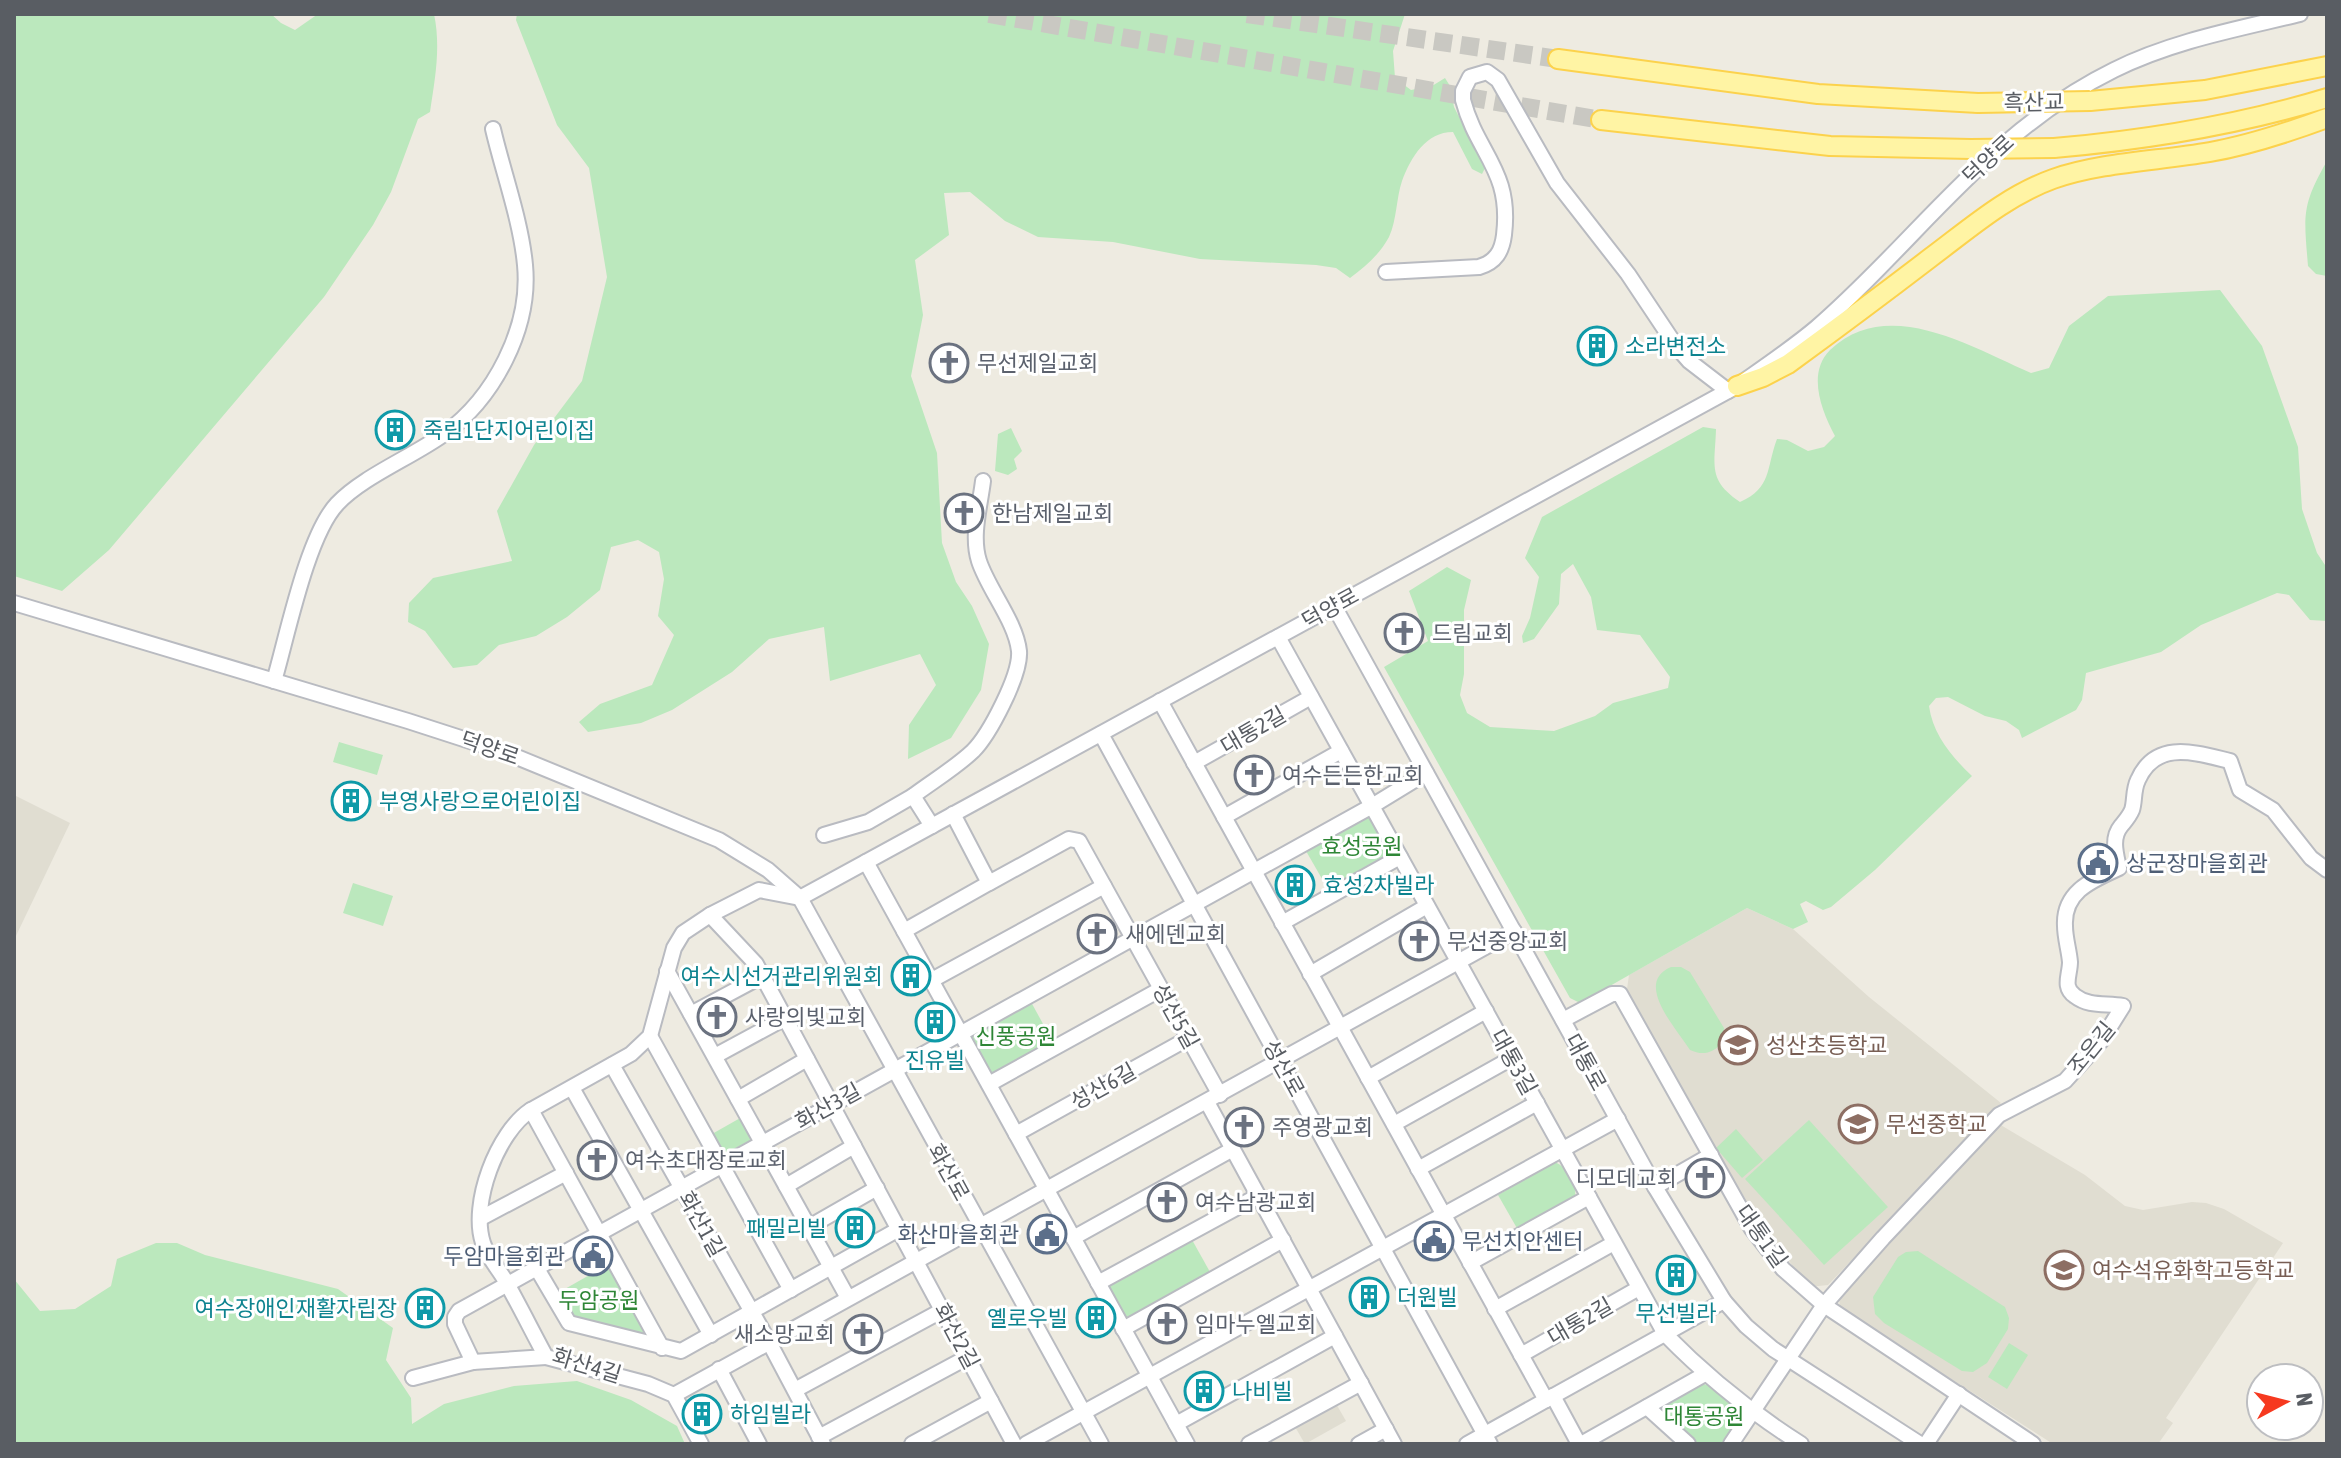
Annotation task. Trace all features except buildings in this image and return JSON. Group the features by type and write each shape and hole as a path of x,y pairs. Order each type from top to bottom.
{"main road":[{"name":"흑산교","path":"1558,59 1818,94 1978,103 2090,101 2205,90 2327,66"},
{"name":"흑산교","path":"1971,149 2054,148 2159,136 2246,119 2327,98"},
{"path":"1733,389 1788,364 2011,198 2028,189 2086,171 2252,143 2327,118"},
{"name":"덕양로","path":"1601,120 1830,146 1971,149"}],"street":[{"name":"덕양로","path":"14,603 507,753 719,840 760,865 800,898 1733,389 1816,328 2004,142 2068,96 2114,70 2158,52 2300,14"},
{"path":"1386,272 1479,267 1499,254 1504,234 1503,189 1463,100 1463,91 1470,77 1487,72 1502,86 1519,121 1557,183 1628,274 1676,346 1689,361 1733,389"},
{"path":"274,681 309,561 327,517 354,490 427,446 459,422 495,378 516,331 524,292 525,262 493,129"},
{"path":"824,835 868,822 913,796 971,753 1005,698 1017,667 1019,650 979,560 976,543 983,481"},
{"name":"대통로","path":"1334,606 1655,1187 1724,1301 1755,1334 1787,1359 1923,1444"},
{"name":"대통3길","path":"1278,637 1665,1334 1705,1374 1752,1413 1798,1443"},
{"name":"대통2길","path":"1194,763 1311,697"},
{"name":"대통2길","path":"1160,701 1521,1355 1580,1444 1705,1374"},
{"name":"성산로","path":"1101,734 1487,1439"},
{"path":"1224,817 1341,751"},
{"name":"조은길","path":"1824,1305 1999,1115 2065,1081 2101,1041 2123,1006 2093,1004 2069,990 2070,962 2065,919 2074,894 2119,868 2116,834 2131,812 2137,781 2152,759 2175,751 2230,761 2240,790 2273,810 2316,864 2327,870"},
{"path":"960,1032 1372,806 1426,773"},
{"path":"913,796 932,826"},
{"path":"904,931 989,883 953,814"},
{"name":"성산5길","path":"989,883 1075,838 1189,1038 1233,1149 1394,1444"},
{"path":"1282,923 1400,857"},
{"path":"866,862 1187,1444"},
{"path":"932,980 1104,886"},
{"path":"791,1290 650,1036 674,948 683,933 759,890 800,898"},
{"name":"화산로","path":"800,898 978,1226 1101,1444"},
{"path":"1310,974 1427,906"},
{"name":"화산2길","path":"710,915 749,955 762,976 1014,1444"},
{"path":"701,1444 674,1395 1514,931"},
{"path":"667,971 848,1298"},
{"path":"691,1014 762,976"},
{"path":"989,1084 1161,989"},
{"name":"대통1길","path":"1563,1020 1612,994 1620,994 1760,1242 1783,1269 1824,1305 1959,1394 2010,1438 2033,1444"},
{"path":"1368,1078 1486,1011"},
{"path":"715,1056 785,1018"},
{"name":"화산3길","path":"473,1362 455,1324 459,1311 960,1032"},
{"name":"화산4길","path":"650,1036 631,1054 531,1110 509,1129 482,1196 481,1218 483,1245 546,1357 648,1384 674,1395"},
{"name":"성산6길","path":"1016,1134 1189,1038"},
{"path":"1394,1124 1512,1058"},
{"path":"738,1099 807,1059"},
{"name":"화산1길","path":"612,1065 821,1440 968,1357"},
{"path":"572,1088 711,1335"},
{"path":"1418,1169 1537,1103"},
{"path":"531,1110 662,1348"},
{"path":"1026,1444 1618,1119"},
{"path":"786,1186 854,1146"},
{"path":"1073,1238 1233,1149"},
{"path":"1655,1187 1711,1155"},
{"path":"481,1218 566,1173"},
{"path":"809,1227 877,1188"},
{"path":"1098,1283 1258,1196"},
{"path":"1470,1263 1589,1197"},
{"path":"536,1267 569,1323 681,1351 899,1229"},
{"path":"1123,1329 1283,1240"},
{"path":"1495,1309 1614,1243"},
{"name":"대통2길","path":"1521,1355 1639,1288"},
{"path":"1467,1444 1487,1439 1550,1398 1724,1301"},
{"path":"1731,1444 1824,1305"},
{"path":"795,1390 943,1310"},
{"path":"1176,1424 1335,1336"},
{"path":"413,1378 473,1362 546,1357"},
{"path":"719,1369 759,1444"},
{"path":"1249,1444 1361,1383"},
{"path":"1923,1444 1959,1394"},
{"path":"912,1444 991,1401"},
{"path":"1647,1407 1682,1442"},
{"path":"1359,1444 1386,1429"}],"shaded area":[{"path":"14,795 70,823 14,940"},
{"path":"1747,908 1793,929 1869,997 2001,1103 1828,1285 1809,1287 1760,1223 1712,1144 1627,989 1629,975"},
{"name":"여수석유화학고등학교","path":"1999,1124 2085,1175 2125,1206 2143,1210 2192,1202 2206,1203 2224,1209 2283,1243 2166,1418 2173,1423 2158,1444 2053,1444 1840,1308 1839,1297"},
{"path":"1335,1402 1346,1421 1305,1444 1294,1425"}],"green space":[{"path":"14,14 271,14 295,30 318,14 434,14 436,26 436,63 430,112 418,119 391,192 373,225 324,297 109,550 62,591 14,576"},
{"path":"517,14 1405,14 1393,51 1395,78 1411,90 1432,86 1445,78 1450,86 1454,107 1485,168 1482,174 1472,169 1453,132 1427,141 1410,163 1402,181 1389,237 1372,260 1350,278 1336,268 1316,265 1200,259 1113,242 1038,237 1005,221 970,192 944,193 949,235 915,260 923,315 911,376 937,453 942,543 956,582 972,606 989,644 981,690 951,738 908,759 909,725 936,685 920,654 830,681 824,627 769,639 732,672 672,710 641,723 588,732 579,722 600,704 652,685 674,635 658,616 664,579 659,552 638,540 611,547 600,590 567,617 536,636 499,645 477,665 453,668 425,631 408,622 409,603 433,578 512,561 497,511 534,445 582,381 607,277 589,168 557,125 516,20"},
{"path":"2327,161 2327,276 2316,274 2308,266 2305,223 2312,189"},
{"path":"2220,290 2262,346 2298,447 2302,509 2317,553 2327,568 2327,621 2310,620 2289,595 2277,593 2201,625 2161,652 2086,673 2082,700 2076,710 2022,738 2019,730 2006,721 1985,716 1948,697 1936,698 1929,706 1939,736 1972,776 1875,870 1831,907 1823,910 1806,901 1800,904 1808,922 1793,929 1747,908 1580,1003 1570,998 1384,667 1428,641 1409,591 1447,567 1471,580 1464,610 1464,674 1460,695 1467,713 1490,727 1554,731 1595,716 1613,703 1668,688 1670,677 1640,635 1597,630 1591,597 1573,564 1561,574 1559,604 1534,639 1523,643 1522,636 1530,618 1539,577 1525,558 1542,517 1703,427 1716,429 1715,471 1722,486 1740,502 1763,484 1777,439 1787,440 1808,451 1824,447 1835,436 1821,403 1819,369 1830,350 1853,334 1877,327 1903,326 1930,331 2031,373 2049,368 2069,326 2108,296"},
{"path":"1011,428 1022,451 1014,459 1017,469 1008,475 995,471 998,434"},
{"path":"339,742 383,755 377,775 333,762"},
{"name":"효성공원","path":"1367,816 1375,818 1392,849 1389,857 1329,891 1306,851"},
{"path":"353,883 393,896 383,926 343,913"},
{"path":"1671,967 1681,967 1690,972 1724,1028 1722,1043 1715,1049 1703,1053 1690,1050 1661,1007 1656,984 1660,974"},
{"name":"신풍공원","path":"1031,1002 1053,1042 996,1074 988,1071 971,1041 974,1034"},
{"path":"742,1117 751,1133 751,1140 728,1152 721,1150 712,1134"},
{"path":"1809,1120 1888,1207 1824,1265 1745,1179"},
{"path":"1736,1129 1763,1160 1742,1178 1716,1148"},
{"path":"1555,1162 1571,1176 1575,1197 1518,1230 1498,1195"},
{"path":"1191,1238 1210,1272 1130,1318 1120,1317 1107,1294 1111,1283"},
{"path":"156,1243 177,1243 205,1255 338,1289 393,1328 386,1360 411,1398 412,1424 444,1404 514,1386 577,1381 631,1400 677,1426 685,1444 14,1444 14,1279 40,1311 75,1309 111,1286 117,1259"},
{"path":"1918,1251 2005,1307 2009,1318 2008,1329 1987,1363 1973,1372 1962,1371 1884,1323 1875,1314 1873,1297 1898,1257 1906,1252"},
{"name":"두암공원","path":"609,1264 647,1329 639,1337 574,1320 556,1294"},
{"path":"2009,1343 2028,1355 2007,1389 1988,1377"},
{"name":"대통공원","path":"1701,1384 1709,1385 1739,1412 1741,1421 1724,1444 1696,1444 1666,1418 1663,1405"}],"tunnel":[{"path":"989,14 1601,120"},
{"path":"1247,14 1558,59"}],"place":[{"name":"소라변전소","path":"1597,346"},
{"name":"무선제일교회","path":"949,363"},
{"name":"죽림1단지어린이집","path":"395,430"},
{"name":"한남제일교회","path":"964,513"},
{"name":"드림교회","path":"1404,633"},
{"name":"여수든든한교회","path":"1254,775"},
{"name":"부영사랑으로어린이집","path":"351,801"},
{"name":"상군장마을회관","path":"2098,863"},
{"name":"효성2차빌라","path":"1295,885"},
{"name":"새에덴교회","path":"1097,934"},
{"name":"무선중앙교회","path":"1419,941"},
{"name":"여수시선거관리위원회","path":"911,976"},
{"name":"사랑의빛교회","path":"717,1017"},
{"name":"진유빌","path":"935,1022"},
{"name":"성산초등학교","path":"1738,1045"},
{"name":"무선중학교","path":"1858,1124"},
{"name":"주영광교회","path":"1244,1127"},
{"name":"여수초대장로교회","path":"597,1160"},
{"name":"디모데교회","path":"1705,1178"},
{"name":"여수남광교회","path":"1167,1202"},
{"name":"패밀리빌","path":"855,1228"},
{"name":"화산마을회관","path":"1047,1234"},
{"name":"무선치안센터","path":"1434,1241"},
{"name":"두암마을회관","path":"593,1256"},
{"name":"여수석유화학고등학교","path":"2064,1270"},
{"name":"무선빌라","path":"1676,1275"},
{"name":"더원빌","path":"1369,1297"},
{"name":"여수장애인재활자립장","path":"425,1308"},
{"name":"옐로우빌","path":"1096,1318"},
{"name":"임마누엘교회","path":"1167,1324"},
{"name":"새소망교회","path":"863,1334"},
{"name":"나비빌","path":"1204,1391"},
{"name":"하임빌라","path":"702,1414"}]}
